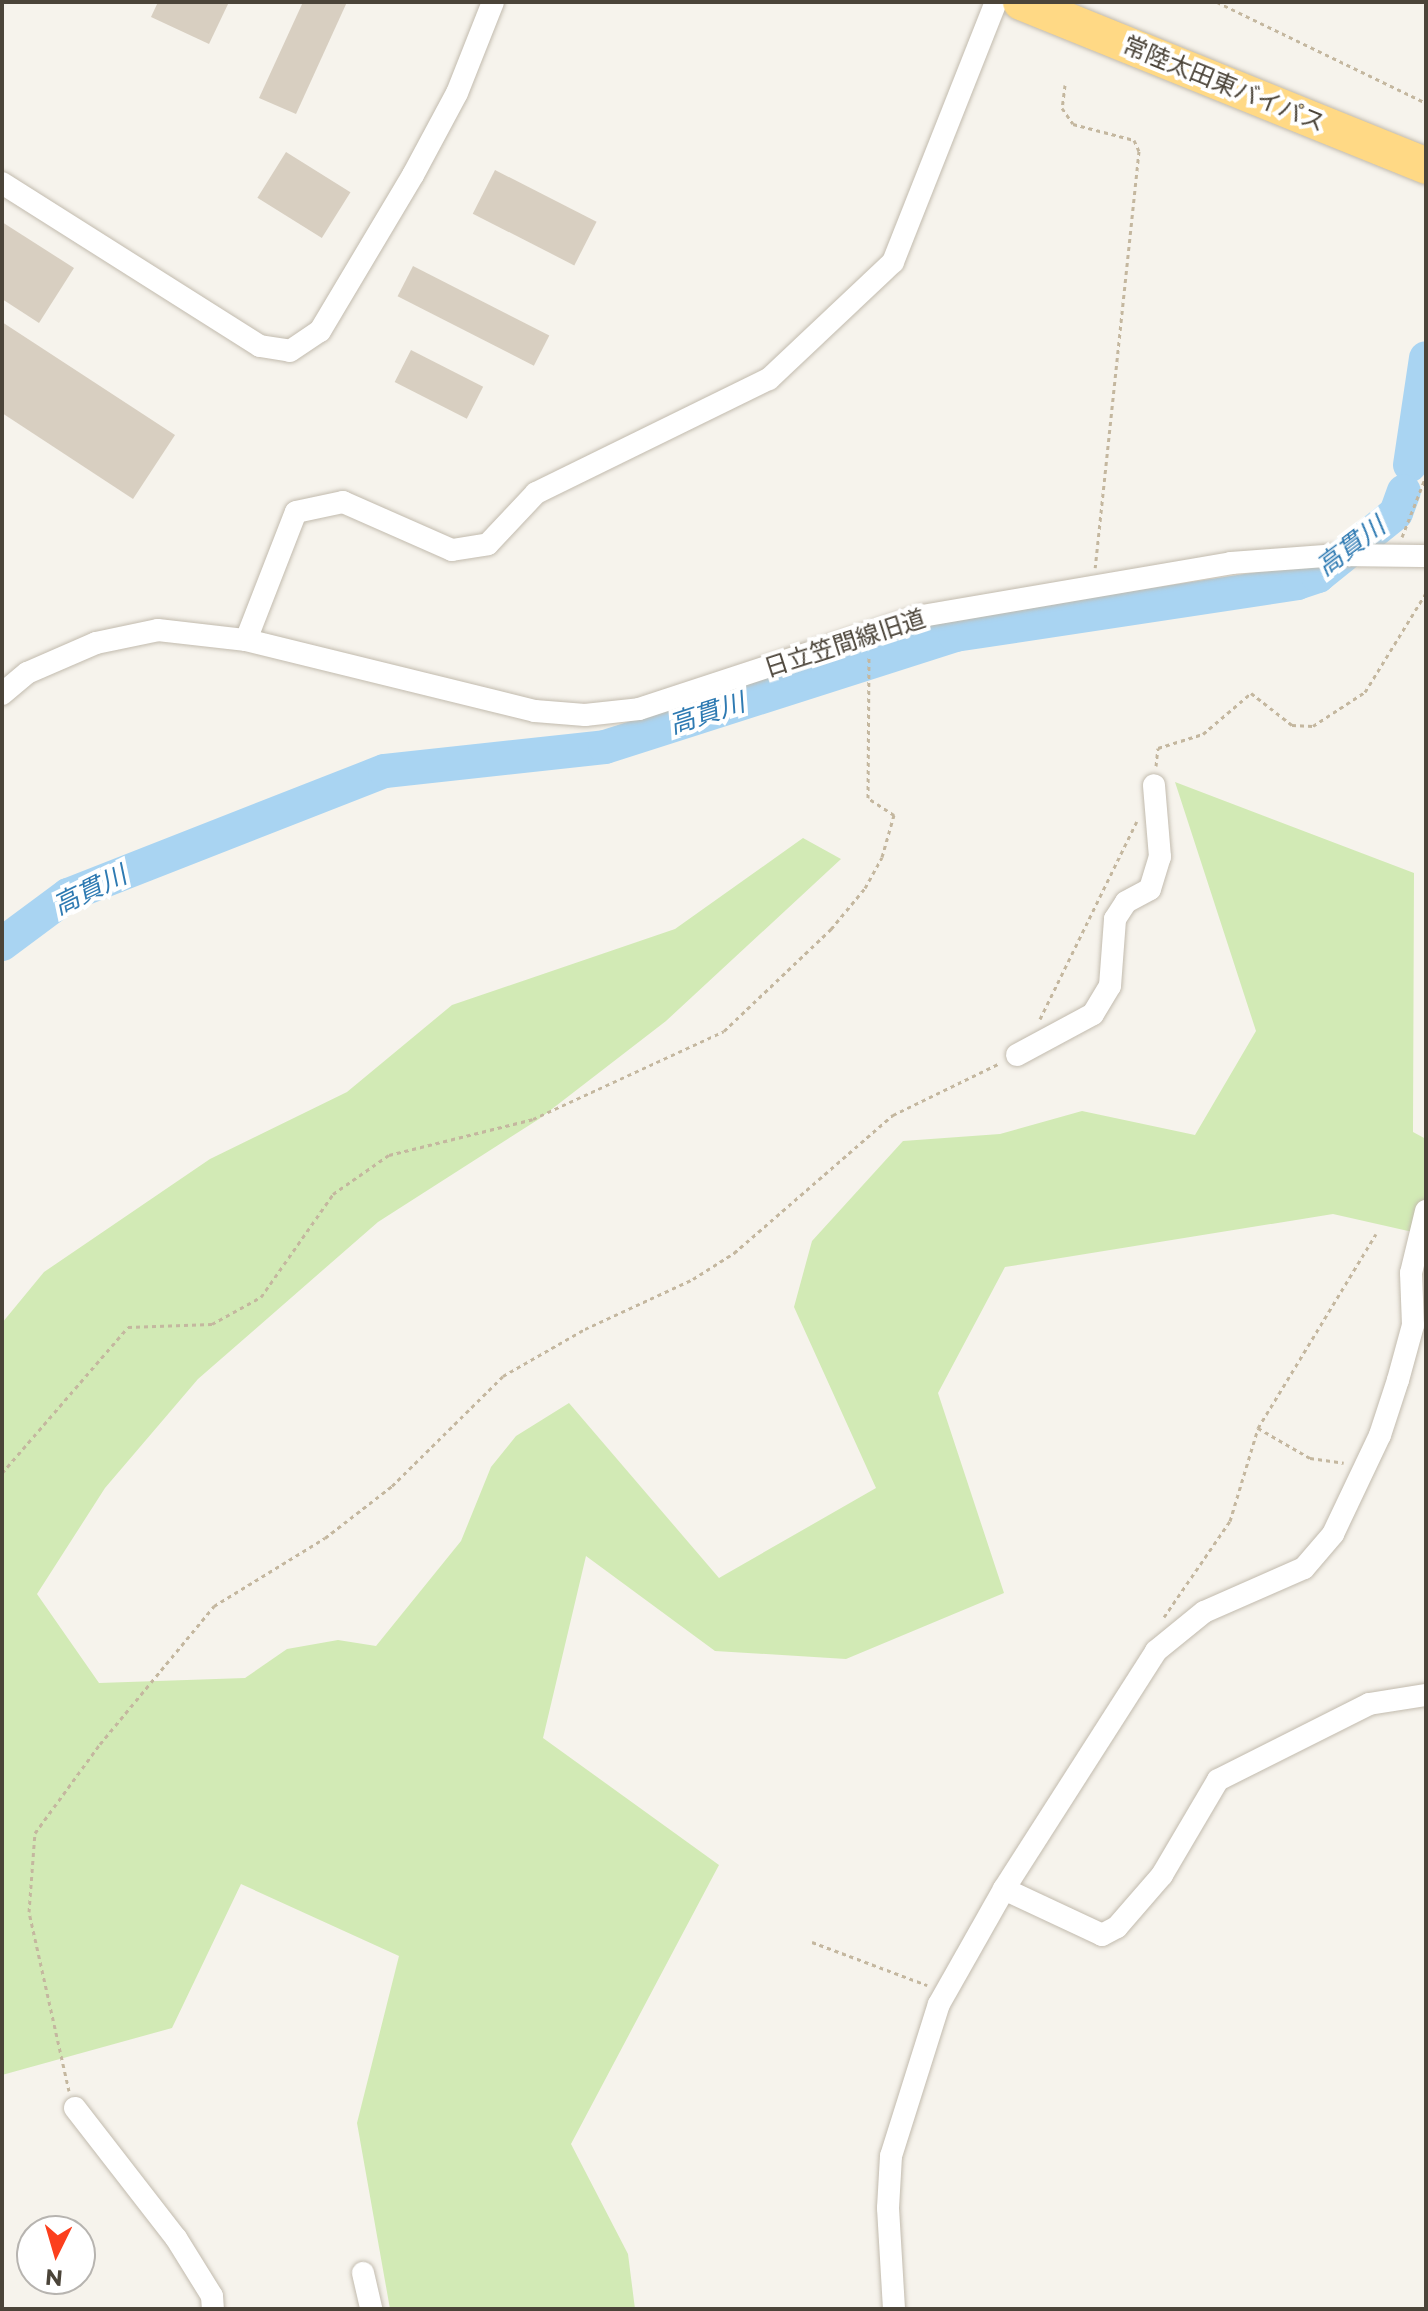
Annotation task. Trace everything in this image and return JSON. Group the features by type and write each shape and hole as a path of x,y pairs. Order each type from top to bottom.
{"highway":[{"name":"常陸太田東バイパス","path":"1021,2 1426,166"}],"street":[{"path":"2,183 260,346 275,351 298,348 320,331 413,175 457,93 493,2"},
{"path":"246,640 296,512 343,502 452,550 488,544 536,493 769,379 893,262 996,2"},
{"name":"日立笠間線旧道","path":"2,694 27,673 96,643 158,630 246,640 535,711 585,715 639,709 922,616 1231,563 1338,555 1426,556"},
{"path":"1017,1055 1093,1014 1110,986 1115,919 1126,902 1150,889 1160,857 1154,785"},
{"path":"894,2309 891,2156 946,1992 1004,1889 1156,1651 1204,1612 1304,1568 1333,1534 1380,1435 1413,1325 1411,1273 1426,1211"},
{"path":"1004,1889 1102,1935 1117,1927 1162,1875 1218,1780 1369,1704 1426,1695"},
{"path":"75,2108 176,2238 212,2296 213,2309"},
{"path":"363,2273 371,2309"}],"path":[{"path":"1217,2 1426,103"},
{"path":"1065,85 1062,108 1073,124 1134,140 1140,165 1093,586"},
{"path":"1395,556 1426,476"},
{"path":"1039,1022 1154,785 1158,748 1203,734 1251,693 1292,725 1313,726 1365,692 1426,593"},
{"path":"2,1473 128,1327 212,1324 261,1297 294,1257 333,1194 389,1155 533,1119 724,1031 831,929 865,888 882,857 894,815 868,798 871,676 868,653"},
{"path":"75,2108 60,2064 29,1912 35,1833 196,1626 214,1606 325,1538 392,1486 503,1376 585,1329 693,1279 734,1253 893,1115 1017,1055"},
{"path":"1156,1651 1165,1611 1230,1521 1258,1428 1376,1234"},
{"path":"1258,1428 1310,1458 1364,1465"},
{"path":"812,1942 946,1992"}],"green space":[{"path":"1175,782 1414,873 1413,1132 1426,1139 1426,1235 1333,1214 1005,1267 938,1393 1004,1593 846,1659 715,1651 586,1556 543,1738 719,1865 571,2144 628,2254 635,2309 390,2309 357,2123 399,1956 241,1884 172,2028 2,2075 2,1323 44,1272 210,1159 347,1092 452,1005 675,929 803,838 841,859 666,1021 539,1119 378,1222 198,1379 105,1488 37,1594 99,1683 245,1678 287,1649 338,1640 376,1646 461,1541 491,1467 516,1436 569,1403 719,1578 876,1488 794,1307 812,1241 903,1141 1000,1134 1082,1111 1195,1135 1256,1031"}],"building":[{"path":"158,2 229,2 209,44 151,17"},
{"path":"303,2 347,2 296,114 259,98"},
{"path":"286,152 350,192 322,238 257,198"},
{"path":"495,170 597,222 574,265 473,214"},
{"path":"2,222 74,268 39,323 2,299"},
{"path":"413,266 549,335 534,366 398,296"},
{"path":"2,322 175,435 133,499 2,413"},
{"path":"411,350 483,387 467,419 395,382"}],"waterway":[{"name":"高貫川","path":"1410,465 1426,358"},
{"name":"高貫川","path":"2,944 68,895 385,771 605,747 955,635 1297,583 1318,576 1396,513 1404,491"}]}
